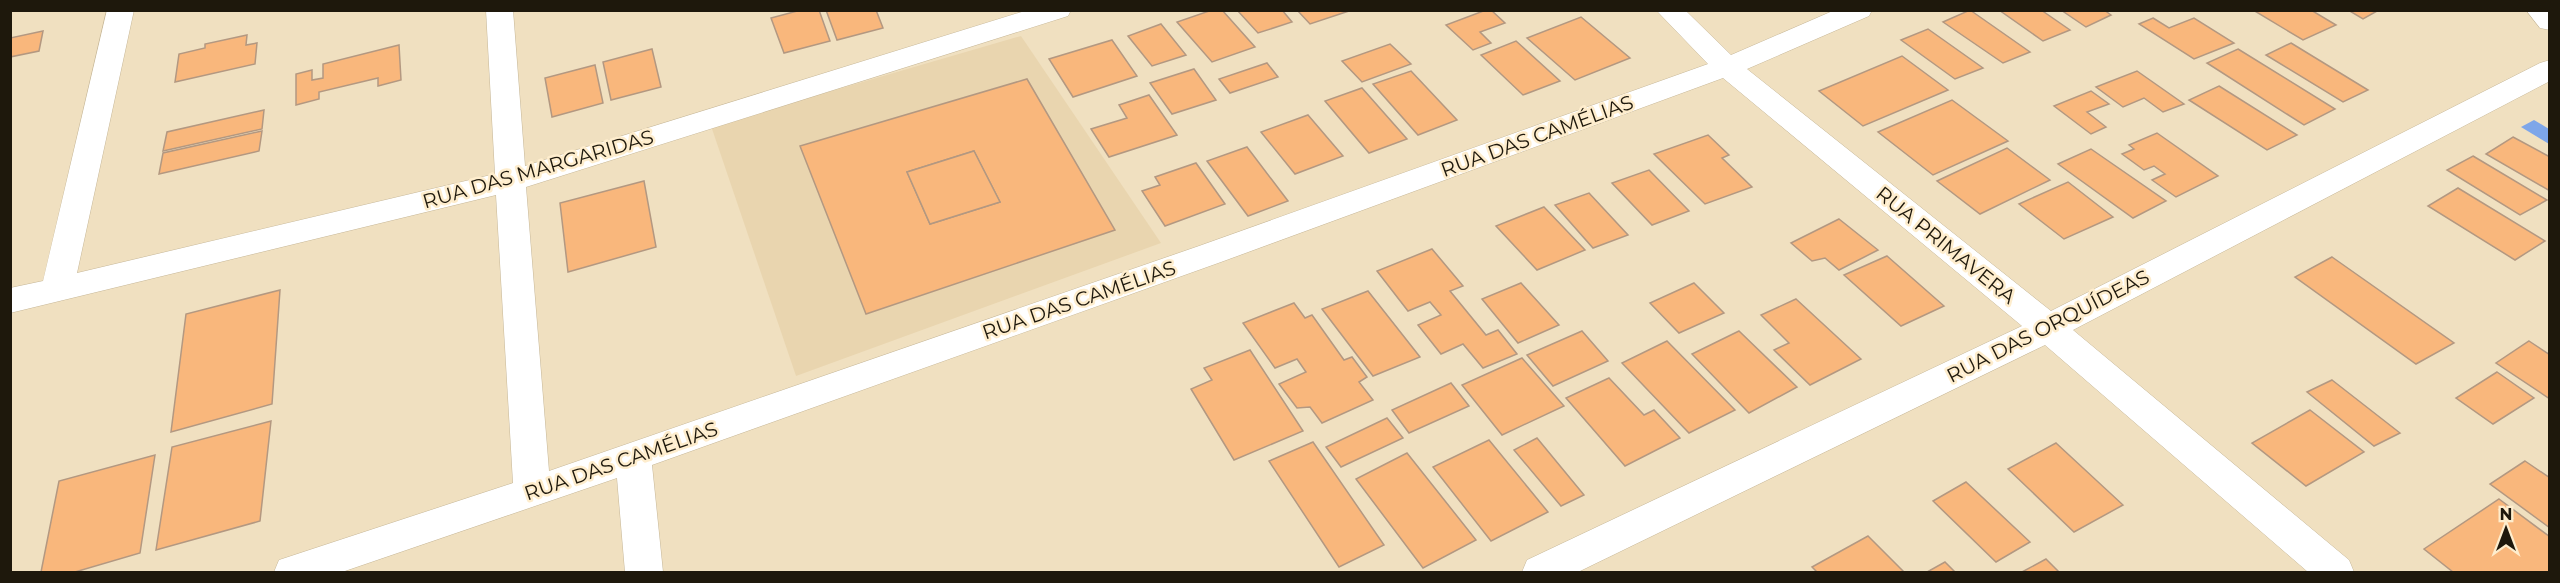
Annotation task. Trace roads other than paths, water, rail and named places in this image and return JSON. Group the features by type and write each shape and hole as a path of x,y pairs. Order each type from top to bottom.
{"street":[{"path":"57,290 121,10"},
{"path":"499,10 532,492"},
{"name":"RUA DAS MARGARIDAS","path":"10,301 510,181 1058,10"},
{"name":"RUA PRIMAVERA","path":"1669,10 1727,67 2048,328 2335,573"},
{"name":"RUA DAS CAMÉLIAS","path":"293,573 532,492 1210,254 1727,67 1859,10"},
{"path":"2539,10 2550,22"},
{"name":"RUA DAS ORQUÍDEAS","path":"1541,573 2048,328 2550,69"},
{"path":"633,456 644,573"}],"water":[{"path":"2534,120 2549,129 2549,144 2521,127"}]}
